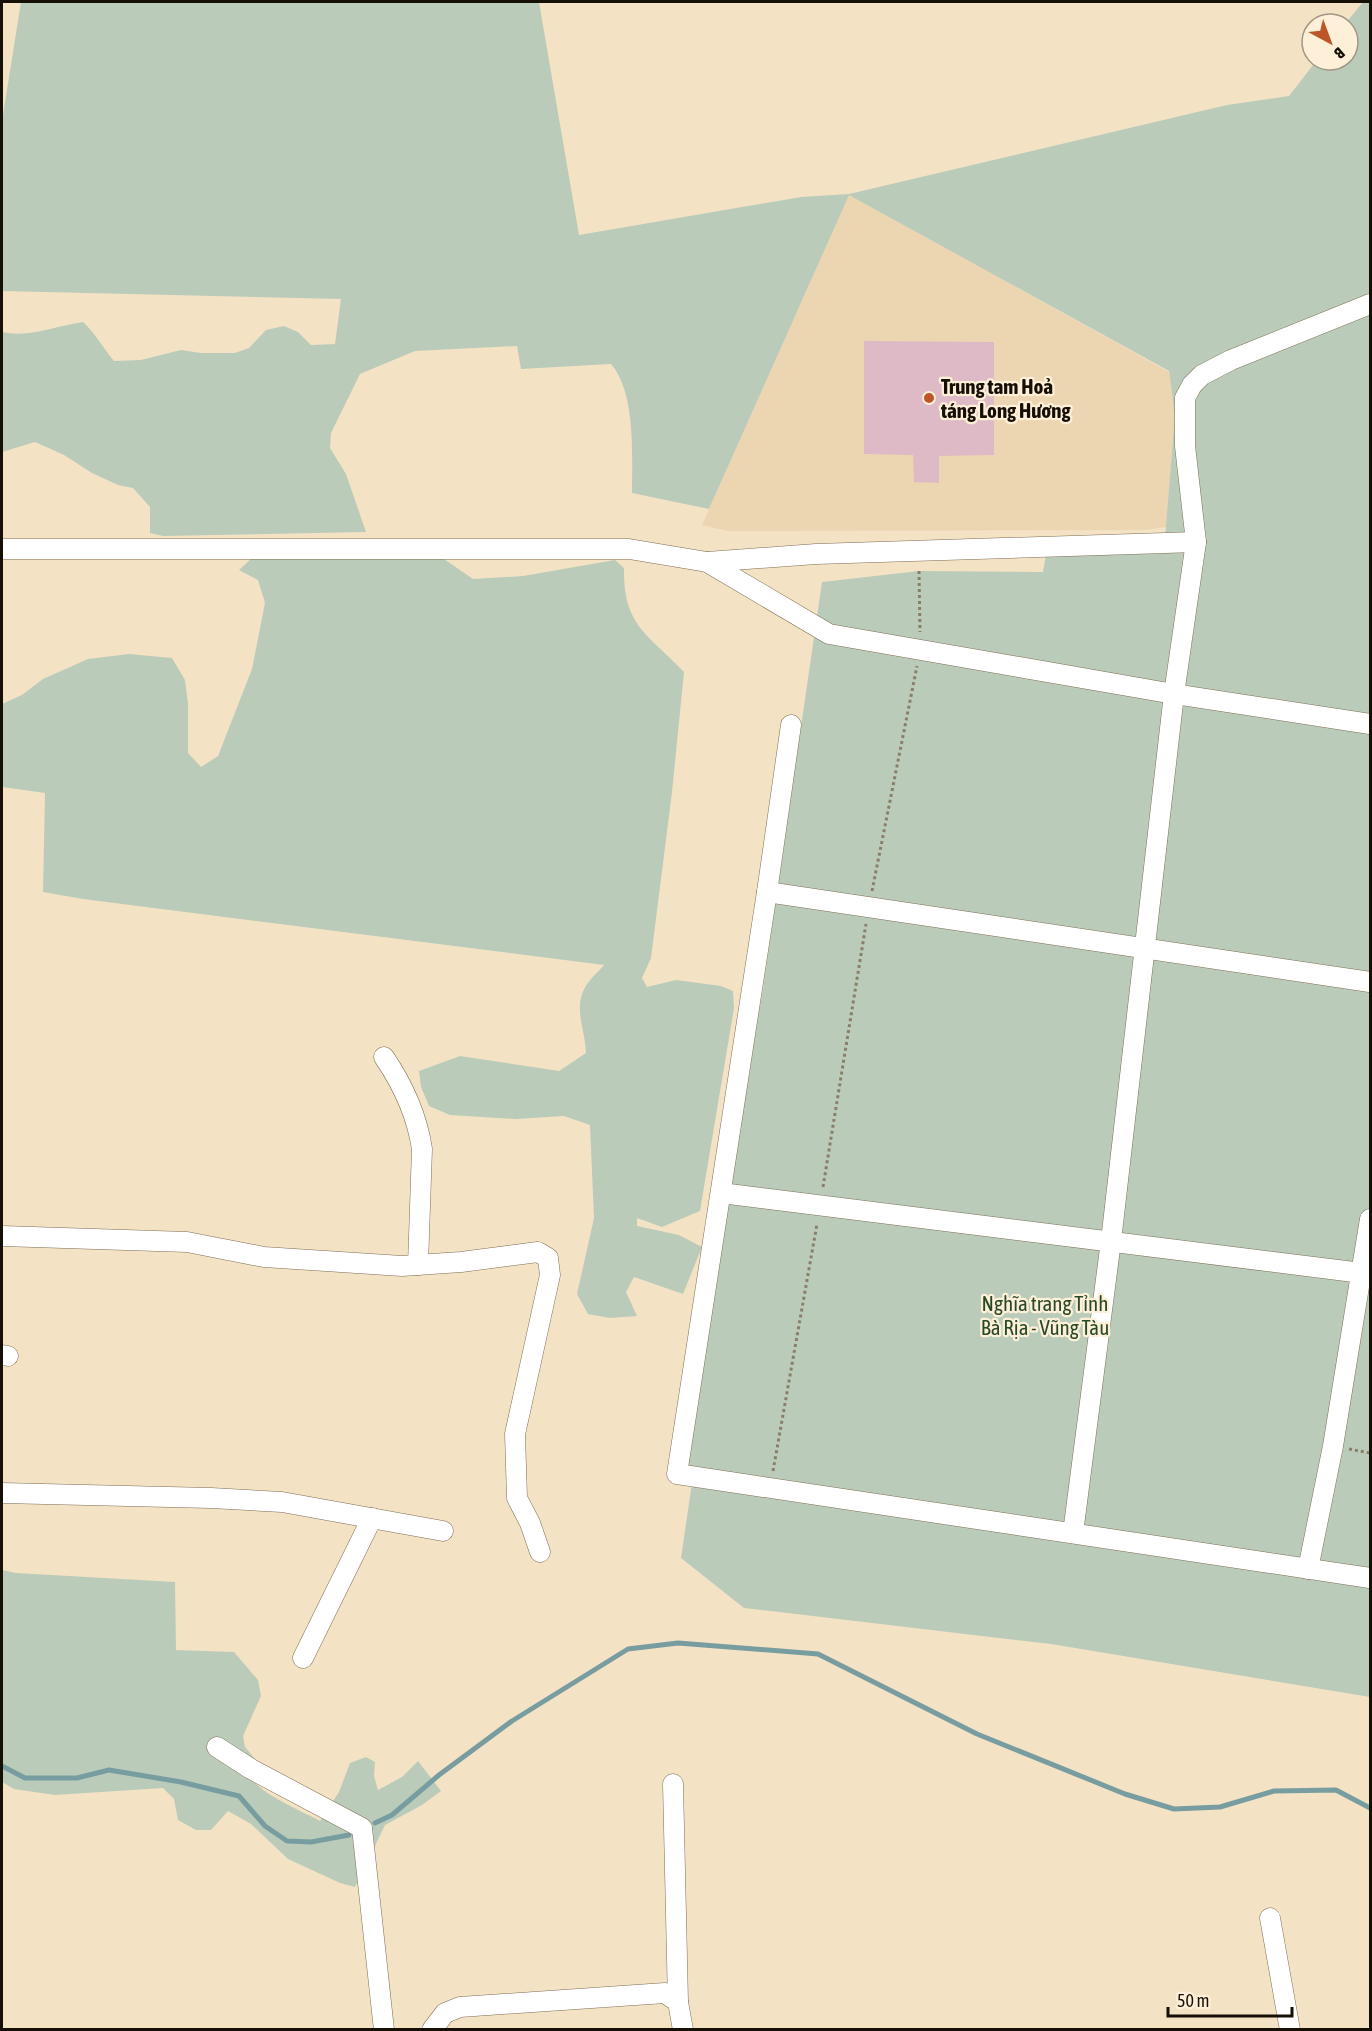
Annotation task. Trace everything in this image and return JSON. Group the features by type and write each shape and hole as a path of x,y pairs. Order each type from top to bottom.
{"street":[{"path":"1073,1533 1111,1241 1174,694 1196,542 1185,446 1185,398 1192,385 1202,375 1231,360 1371,304"},
{"path":"2,549 629,549 707,562 816,554 1196,542"},
{"path":"707,562 829,634 1174,694 1371,724"},
{"path":"791,725 677,1473 1371,1578"},
{"path":"767,892 1371,982"},
{"path":"384,1057 402,1085 419,1132 422,1149 418,1265"},
{"path":"721,1192 1366,1273"},
{"path":"1308,1569 1366,1273 1371,1219"},
{"path":"2,1236 187,1242 264,1257 402,1266 460,1262 538,1252 548,1258 550,1275 515,1434 517,1498 531,1523 540,1552"},
{"path":"2,1493 282,1502 443,1531"},
{"path":"303,1658 372,1518"},
{"path":"217,1747 251,1769 362,1828 384,2030"},
{"path":"673,1784 678,2002 683,2030"},
{"path":"1270,1918 1290,2030"},
{"path":"432,2030 445,2013 460,2007 665,1993 678,2002"}],"path":[{"path":"770,1488 869,907 921,650 919,571"}],"shaded area":[{"path":"849,194 1169,372 1175,416 1166,527 1145,530 727,531 702,525"}],"green space":[{"name":"Nghĩa trang Tỉnh Bà Rịa - Vũng Tàu","path":"21,2 539,2 579,235 801,197 849,194 1227,105 1289,96 1308,72 1360,72 1360,12 1355,12 1363,2 1370,2 1370,1697 1051,1644 744,1608 681,1558 693,1476 677,1474 763,989 822,582 919,571 1043,572 1047,549 1164,549 1175,416 1169,371 849,195 709,509 632,493 629,408 619,376 611,364 521,369 517,346 415,351 360,374 331,433 330,448 346,474 366,532 163,536 150,533 150,507 133,488 118,485 92,473 64,455 35,442 2,452 2,332 33,333 83,322 114,361 141,360 181,350 201,353 235,353 249,348 266,330 284,326 298,332 311,345 335,344 341,299 2,291 2,121"},
{"path":"252,558 444,559 473,579 523,576 615,560 624,568 625,588 633,616 649,638 684,672 672,792 651,958 642,978 647,987 676,980 721,986 733,991 734,1008 700,1211 662,1227 637,1218 637,1226 679,1235 702,1247 683,1294 634,1277 626,1292 637,1316 610,1318 588,1314 577,1294 594,1218 590,1125 564,1116 516,1119 450,1115 429,1106 421,1087 419,1071 460,1056 559,1071 586,1053 580,1015 581,997 591,979 604,965 43,892 45,793 2,787 2,704 22,695 43,679 88,659 129,654 172,658 185,680 188,704 188,753 201,767 218,756 252,669 265,603 258,580 239,570"},
{"path":"2,1570 16,1573 175,1582 176,1650 234,1652 258,1680 261,1696 243,1736 245,1747 256,1760 250,1776 262,1789 292,1807 320,1821 339,1792 350,1763 366,1757 375,1762 374,1776 378,1790 402,1777 418,1761 441,1791 422,1805 385,1825 355,1887 340,1883 288,1859 251,1824 228,1811 211,1830 196,1830 178,1820 174,1799 163,1788 55,1795 14,1789 2,1782"}],"building":[{"name":"Trung tam Hoả táng Long Hương","path":"864,341 994,342 994,455 939,456 939,483 914,482 913,455 864,454"}],"waterway":[{"path":"375,1823 392,1815 439,1775 512,1721 628,1649 678,1643 818,1654 977,1734 1125,1794 1174,1809 1220,1807 1274,1791 1336,1790 1370,1808"},
{"path":"2,1766 25,1778 77,1778 109,1770 181,1782 239,1796 265,1826 287,1841 311,1842 349,1835"}],"place":[{"name":"Trung tam Hoả táng Long Hương","path":"929,398"}]}
